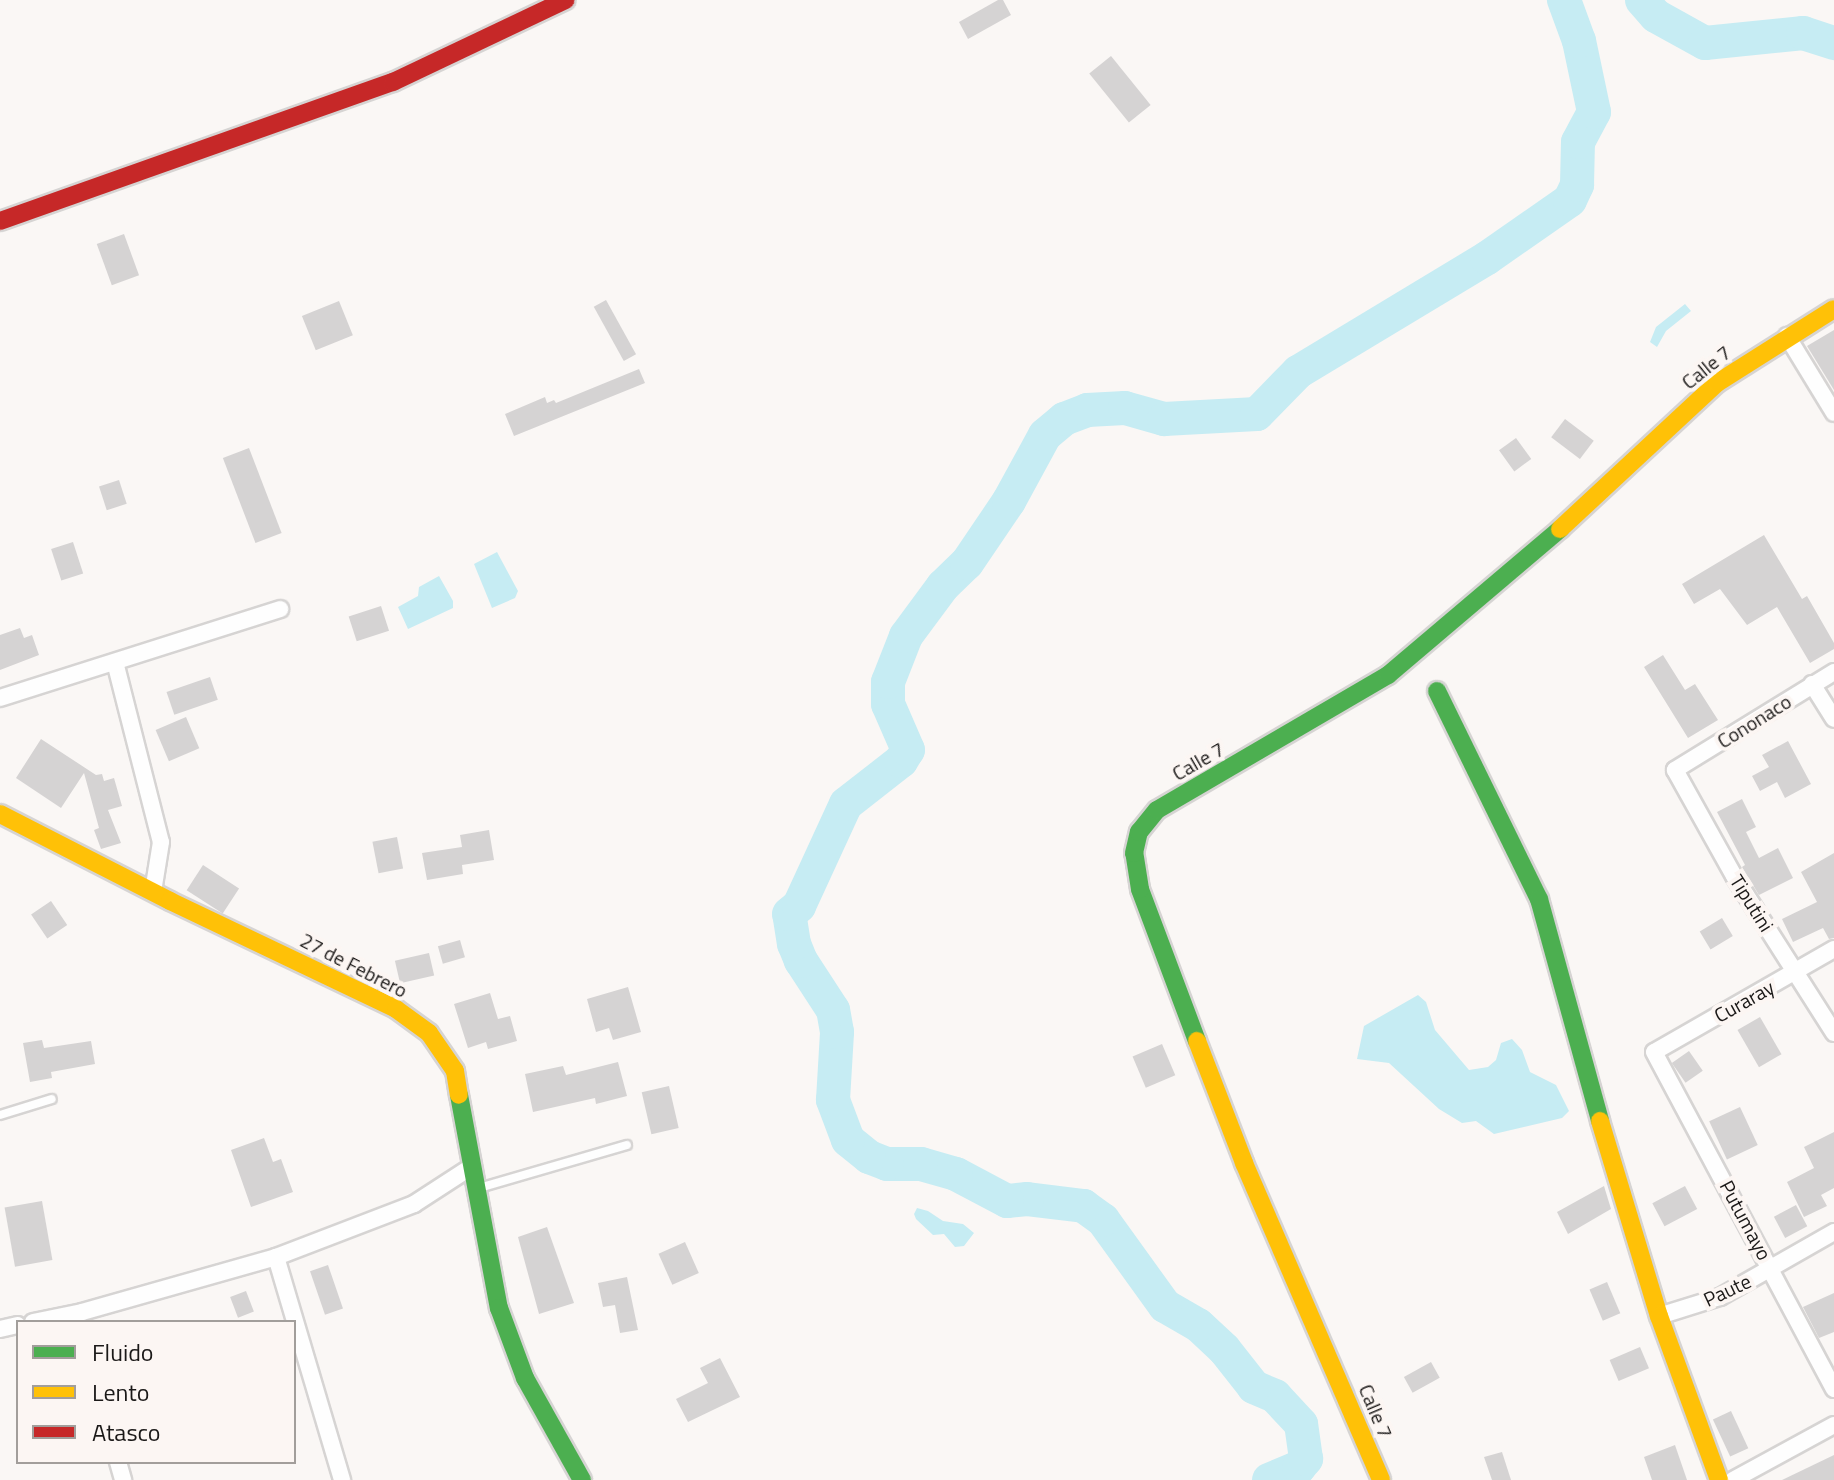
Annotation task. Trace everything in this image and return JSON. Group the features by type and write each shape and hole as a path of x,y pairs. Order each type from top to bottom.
{"street":[{"path":"0,221 393,82 566,0"},
{"name":"Calle 7","path":"1381,1480 1244,1163 1159,942 1140,889 1134,853 1139,832 1157,810 1388,675 1579,513 1717,383 1834,309"},
{"path":"1787,336 1834,413"},
{"path":"0,698 280,609"},
{"path":"115,662 161,842 153,892"},
{"name":"Cononaco","path":"1675,770 1834,672"},
{"path":"1812,684 1834,719"},
{"path":"1437,691 1539,899 1579,1050 1659,1316 1719,1480"},
{"name":"Tiputini","path":"1675,770 1734,876 1834,1033"},
{"name":"27 de Febrero","path":"0,814 396,1009 429,1033 455,1071 474,1189 504,1322 525,1378 582,1480"},
{"name":"Curaray","path":"1654,1052 1834,949"},
{"name":"Putumayo","path":"1654,1052 1834,1389"},
{"path":"53,1320 83,1317 276,1257 414,1204 471,1167"},
{"name":"Paute","path":"1659,1316 1720,1297 1834,1232"},
{"path":"276,1257 295,1320"},
{"path":"296,1325 342,1480"},
{"path":"1733,1480 1834,1425"}],"lane":[{"path":"0,1115 52,1099"},
{"path":"474,1189 627,1145"}],"water":[{"path":"1685,304 1691,311 1666,331 1657,347 1650,342 1656,327"},
{"path":"497,552 518,591 515,598 492,608 474,564"},
{"path":"439,576 453,601 453,608 408,629 398,607 418,596 419,587"},
{"path":"1418,995 1426,1002 1435,1030 1469,1070 1488,1067 1496,1060 1501,1043 1512,1039 1522,1050 1530,1072 1556,1085 1569,1111 1562,1118 1494,1134 1476,1121 1462,1123 1439,1109 1389,1063 1357,1059 1364,1026"},
{"path":"917,1208 943,1221 963,1224 974,1233 964,1246 955,1247 944,1234 933,1235 916,1219 914,1214"}],"building":[{"path":"1003,0 1011,15 968,39 959,22"},
{"path":"1111,56 1151,105 1129,123 1089,74"},
{"path":"124,234 139,275 112,285 97,244"},
{"path":"606,300 636,354 624,361 594,307"},
{"path":"339,301 353,335 316,350 302,316"},
{"path":"1834,330 1834,390 1807,346"},
{"path":"639,369 645,383 514,436 505,414 545,397 547,403 554,400 556,403"},
{"path":"1565,419 1594,441 1580,459 1551,437"},
{"path":"1516,438 1531,459 1514,471 1499,450"},
{"path":"249,448 282,533 255,543 223,458"},
{"path":"119,480 127,504 107,510 99,486"},
{"path":"1764,535 1802,599 1807,596 1834,643 1834,649 1810,663 1777,607 1747,625 1720,589 1694,604 1682,584"},
{"path":"73,542 83,573 61,580 51,549"},
{"path":"381,606 389,631 357,641 349,617"},
{"path":"20,628 24,638 32,635 39,655 0,670 0,635"},
{"path":"1663,655 1685,690 1695,684 1718,720 1688,738 1644,667"},
{"path":"210,677 218,700 174,715 167,692"},
{"path":"186,717 199,748 169,761 156,730"},
{"path":"41,739 96,775 102,774 104,781 114,778 122,806 108,810 121,843 101,849 94,830 99,828 84,773 61,808 16,778"},
{"path":"1788,741 1811,784 1785,798 1777,782 1760,791 1752,776 1769,767 1762,755"},
{"path":"1742,799 1756,827 1746,832 1759,858 1778,848 1793,878 1759,895 1742,867 1745,865 1717,812"},
{"path":"489,830 494,860 462,865 463,874 427,880 422,853 462,847 460,835"},
{"path":"397,837 403,868 379,873 372,842"},
{"path":"1834,853 1834,938 1829,939 1823,928 1793,942 1782,919 1817,902 1801,872"},
{"path":"203,865 239,888 223,914 187,890"},
{"path":"51,901 67,925 47,938 31,914"},
{"path":"1722,918 1733,936 1711,949 1700,931"},
{"path":"460,940 465,957 443,964 438,946"},
{"path":"429,953 434,975 400,983 395,961"},
{"path":"628,987 641,1032 613,1040 609,1028 596,1032 587,999"},
{"path":"490,993 498,1019 510,1016 517,1041 488,1049 486,1042 468,1048 454,1004"},
{"path":"1760,1017 1782,1054 1759,1067 1737,1030"},
{"path":"42,1040 44,1048 91,1041 95,1064 51,1072 52,1078 30,1082 23,1043"},
{"path":"1162,1044 1175,1075 1146,1088 1133,1057"},
{"path":"1689,1051 1703,1071 1686,1083 1672,1063"},
{"path":"618,1062 627,1096 596,1104 595,1098 533,1112 525,1074 563,1066 566,1075"},
{"path":"669,1086 679,1128 651,1134 642,1092"},
{"path":"1740,1107 1758,1145 1727,1159 1709,1121"},
{"path":"1834,1132 1834,1188 1821,1195 1827,1206 1804,1217 1787,1182 1814,1168 1804,1147"},
{"path":"264,1138 273,1162 281,1159 293,1192 251,1207 231,1150"},
{"path":"1604,1186 1611,1209 1568,1234 1557,1212"},
{"path":"1685,1186 1697,1209 1665,1226 1652,1203"},
{"path":"42,1201 52,1260 15,1267 5,1208"},
{"path":"1796,1205 1807,1226 1785,1238 1774,1217"},
{"path":"547,1227 574,1303 539,1314 518,1237"},
{"path":"685,1242 699,1273 672,1285 659,1254"},
{"path":"328,1265 343,1308 325,1315 310,1271"},
{"path":"627,1277 638,1330 620,1333 615,1305 603,1307 598,1283"},
{"path":"1607,1282 1620,1313 1603,1321 1590,1289"},
{"path":"246,1291 254,1312 238,1318 230,1297"},
{"path":"1834,1293 1834,1332 1819,1338 1803,1307"},
{"path":"1640,1347 1649,1368 1619,1381 1610,1360"},
{"path":"720,1358 740,1397 688,1422 676,1399 708,1383 700,1368"},
{"path":"1431,1362 1440,1378 1413,1393 1404,1377"},
{"path":"1731,1411 1748,1448 1730,1457 1713,1419"},
{"path":"1675,1445 1687,1480 1652,1480 1644,1457"},
{"path":"1502,1452 1511,1480 1492,1480 1484,1457"},
{"path":"1834,1455 1834,1480 1782,1480"}],"waterway":[{"path":"1269,1480 1299,1467 1306,1459 1301,1424 1275,1396 1254,1387 1224,1349 1198,1325 1165,1306 1103,1220 1084,1206 1027,1199 1007,1201 956,1174 921,1164 887,1164 869,1157 848,1140 833,1100 837,1032 833,1010 801,961 794,944 789,914 799,906 846,804 901,761 908,750 888,704 888,682 906,636 943,586 967,563 1009,501 1045,435 1064,419 1087,410 1125,408 1164,419 1257,414 1298,372 1487,258 1570,200 1577,185 1578,142 1594,112 1579,41 1564,0"},
{"path":"1642,0 1656,16 1705,43 1803,33 1834,43"}],"traffic: fast":[{"path":"1197,1041 1140,889 1134,853 1139,832 1157,810 1388,675 1560,529"},
{"path":"1437,691 1539,899 1600,1121"},
{"path":"459,1095 499,1308 525,1378 582,1480"}],"traffic: slow":[{"path":"1560,529 1717,383 1834,309"},
{"path":"0,814 170,901 396,1009 429,1033 455,1071 459,1095"},
{"path":"1197,1041 1244,1163 1381,1480"},
{"path":"1600,1121 1659,1316 1719,1480"}],"traffic: jam":[{"path":"0,221 393,82 566,0"}]}
